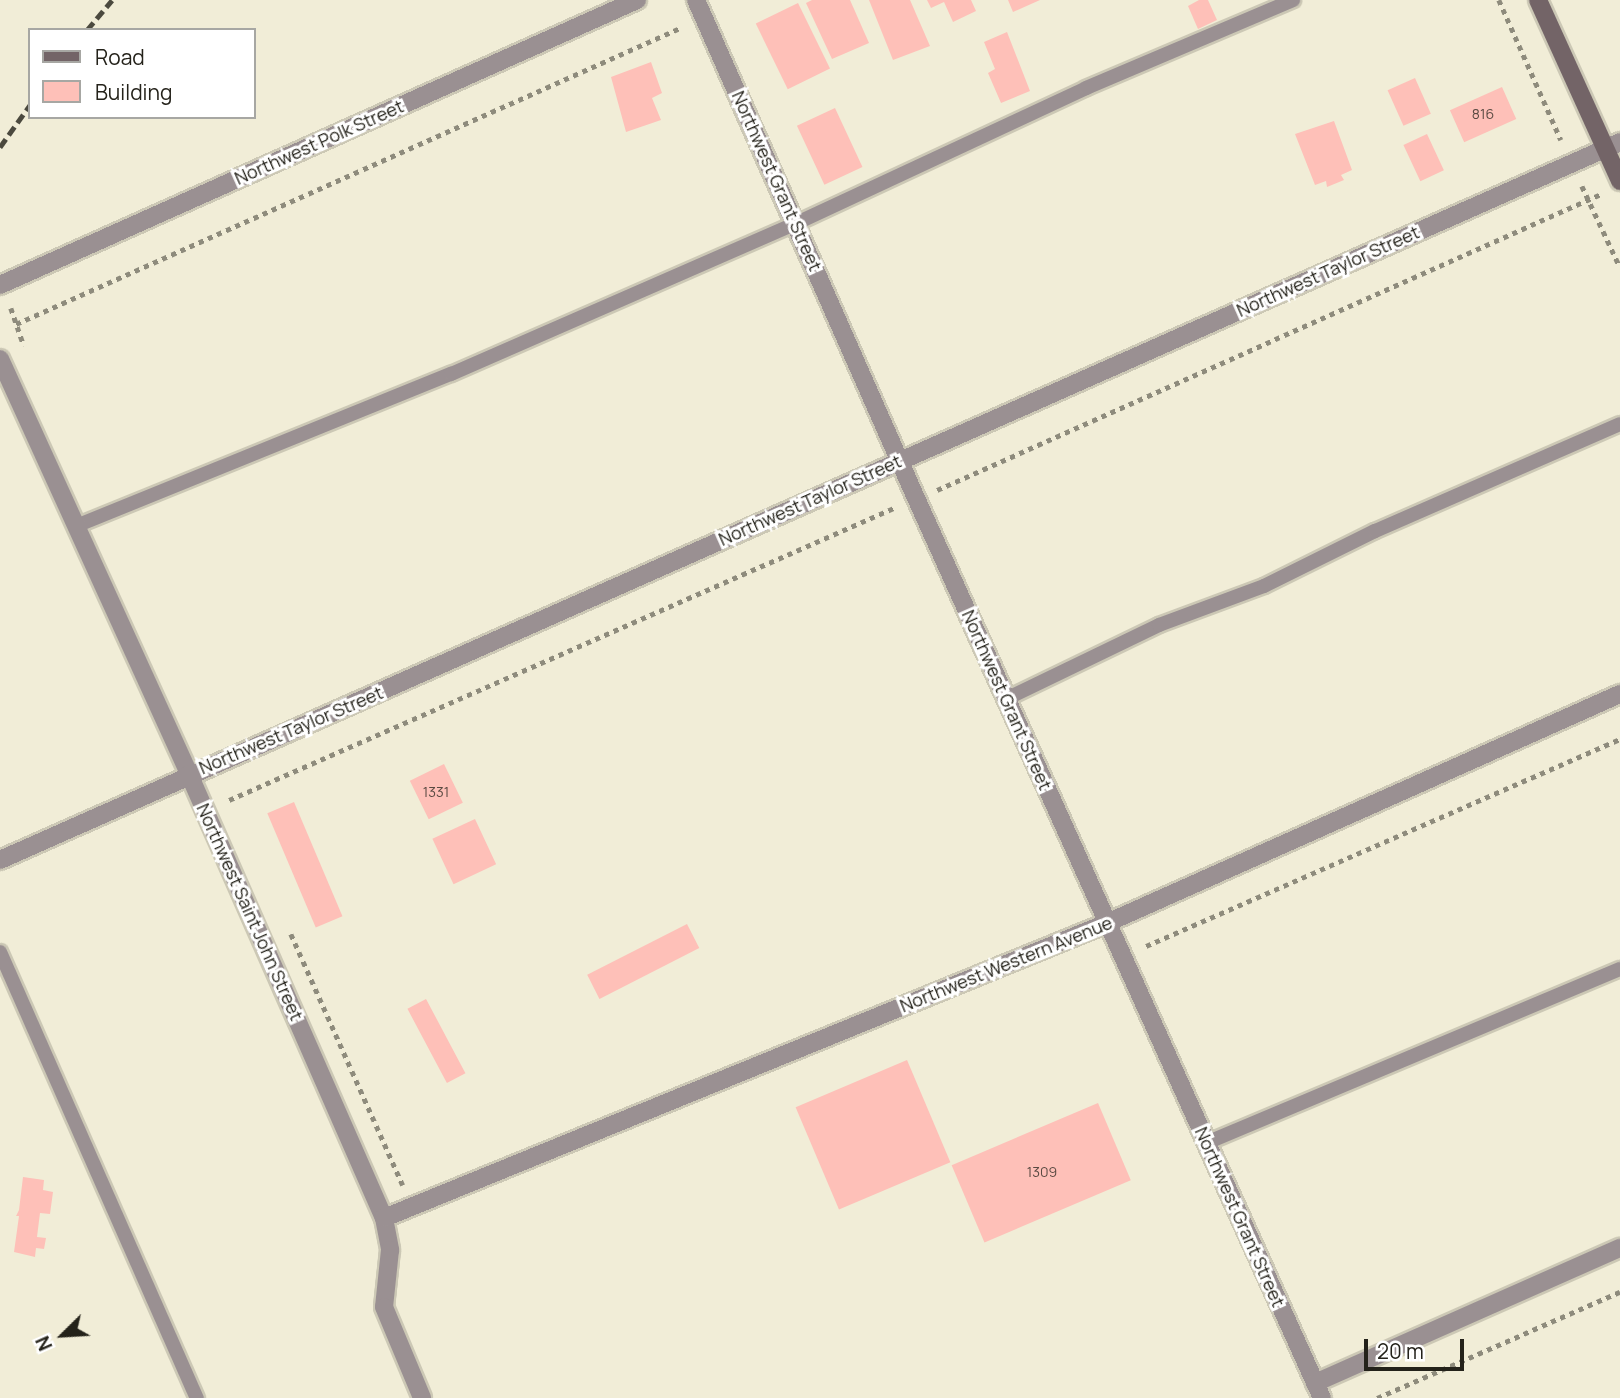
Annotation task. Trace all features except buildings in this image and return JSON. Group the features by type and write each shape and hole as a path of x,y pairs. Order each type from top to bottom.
{"main road":[{"path":"1538,0 1613,145 1620,181"}],"street":[{"name":"Northwest Polk Street","path":"0,285 637,0"},
{"name":"Northwest Grant Street","path":"696,0 797,223 899,461 1318,1391"},
{"name":"Northwest Taylor Street","path":"0,860 188,774 212,766 1613,145"},
{"name":"Northwest Saint John Street","path":"0,359 188,774 384,1218 390,1250 384,1307 422,1398"},
{"name":"Northwest Western Avenue","path":"384,1218 1107,923 1620,694"},
{"path":"1318,1391 1620,1248"}],"lane":[{"path":"76,526 451,374 797,223 1086,88 1293,0"},
{"path":"1006,699 1159,625 1264,586 1375,531 1620,424"},
{"path":"0,952 197,1398"},
{"path":"1206,1143 1620,969"}],"path":[{"path":"1499,0 1620,267"},
{"path":"16,324 704,18"},
{"path":"1141,948 1620,739"},
{"path":"1377,1398 1620,1293"}],"railway":[{"path":"89,28 112,0"},
{"path":"0,147 28,108"}]}
